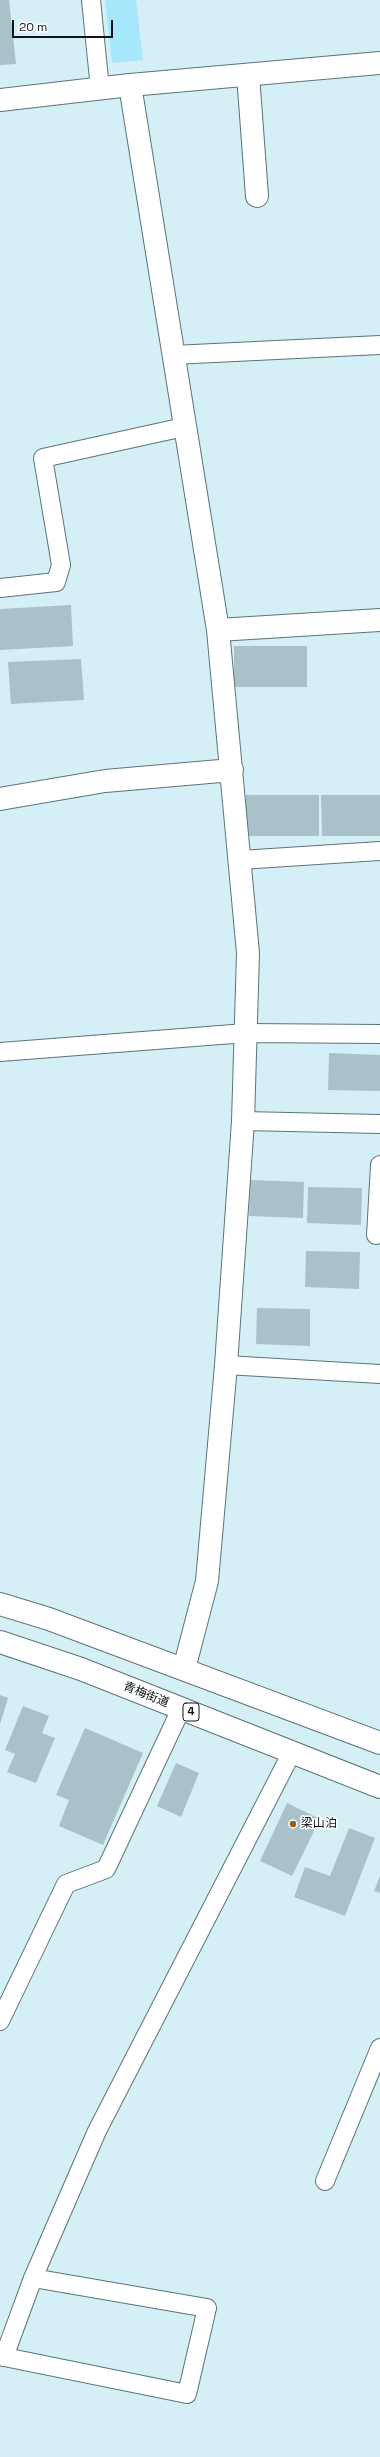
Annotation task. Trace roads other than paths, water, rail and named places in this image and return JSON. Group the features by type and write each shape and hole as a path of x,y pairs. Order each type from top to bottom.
{"street":[{"path":"0,100 130,85 380,63"},
{"path":"248,75 257,196"},
{"path":"130,85 184,427 218,630 248,953 243,1121 226,1365 207,1581 184,1669"},
{"path":"218,630 380,620"},
{"path":"0,799 105,781 232,770"},
{"path":"0,1604 49,1619 380,1743"},
{"name":"青梅街道","path":"0,1642 81,1669 380,1787"}],"lane":[{"path":"91,0 100,89"},
{"path":"173,355 380,345"},
{"path":"0,588 56,582 61,565 43,458 184,427"},
{"path":"240,860 380,851"},
{"path":"0,1052 246,1033 380,1034"},
{"path":"243,1121 380,1124"},
{"path":"376,1235 380,1165"},
{"path":"226,1365 380,1374"},
{"path":"0,2021 66,1884 106,1869 180,1708"},
{"path":"33,2278 207,2308 187,2394 2,2357 33,2278 98,2131 292,1752"},
{"path":"325,2181 380,2048"}],"place":[{"name":"梁山泊","path":"293,1824"}]}
